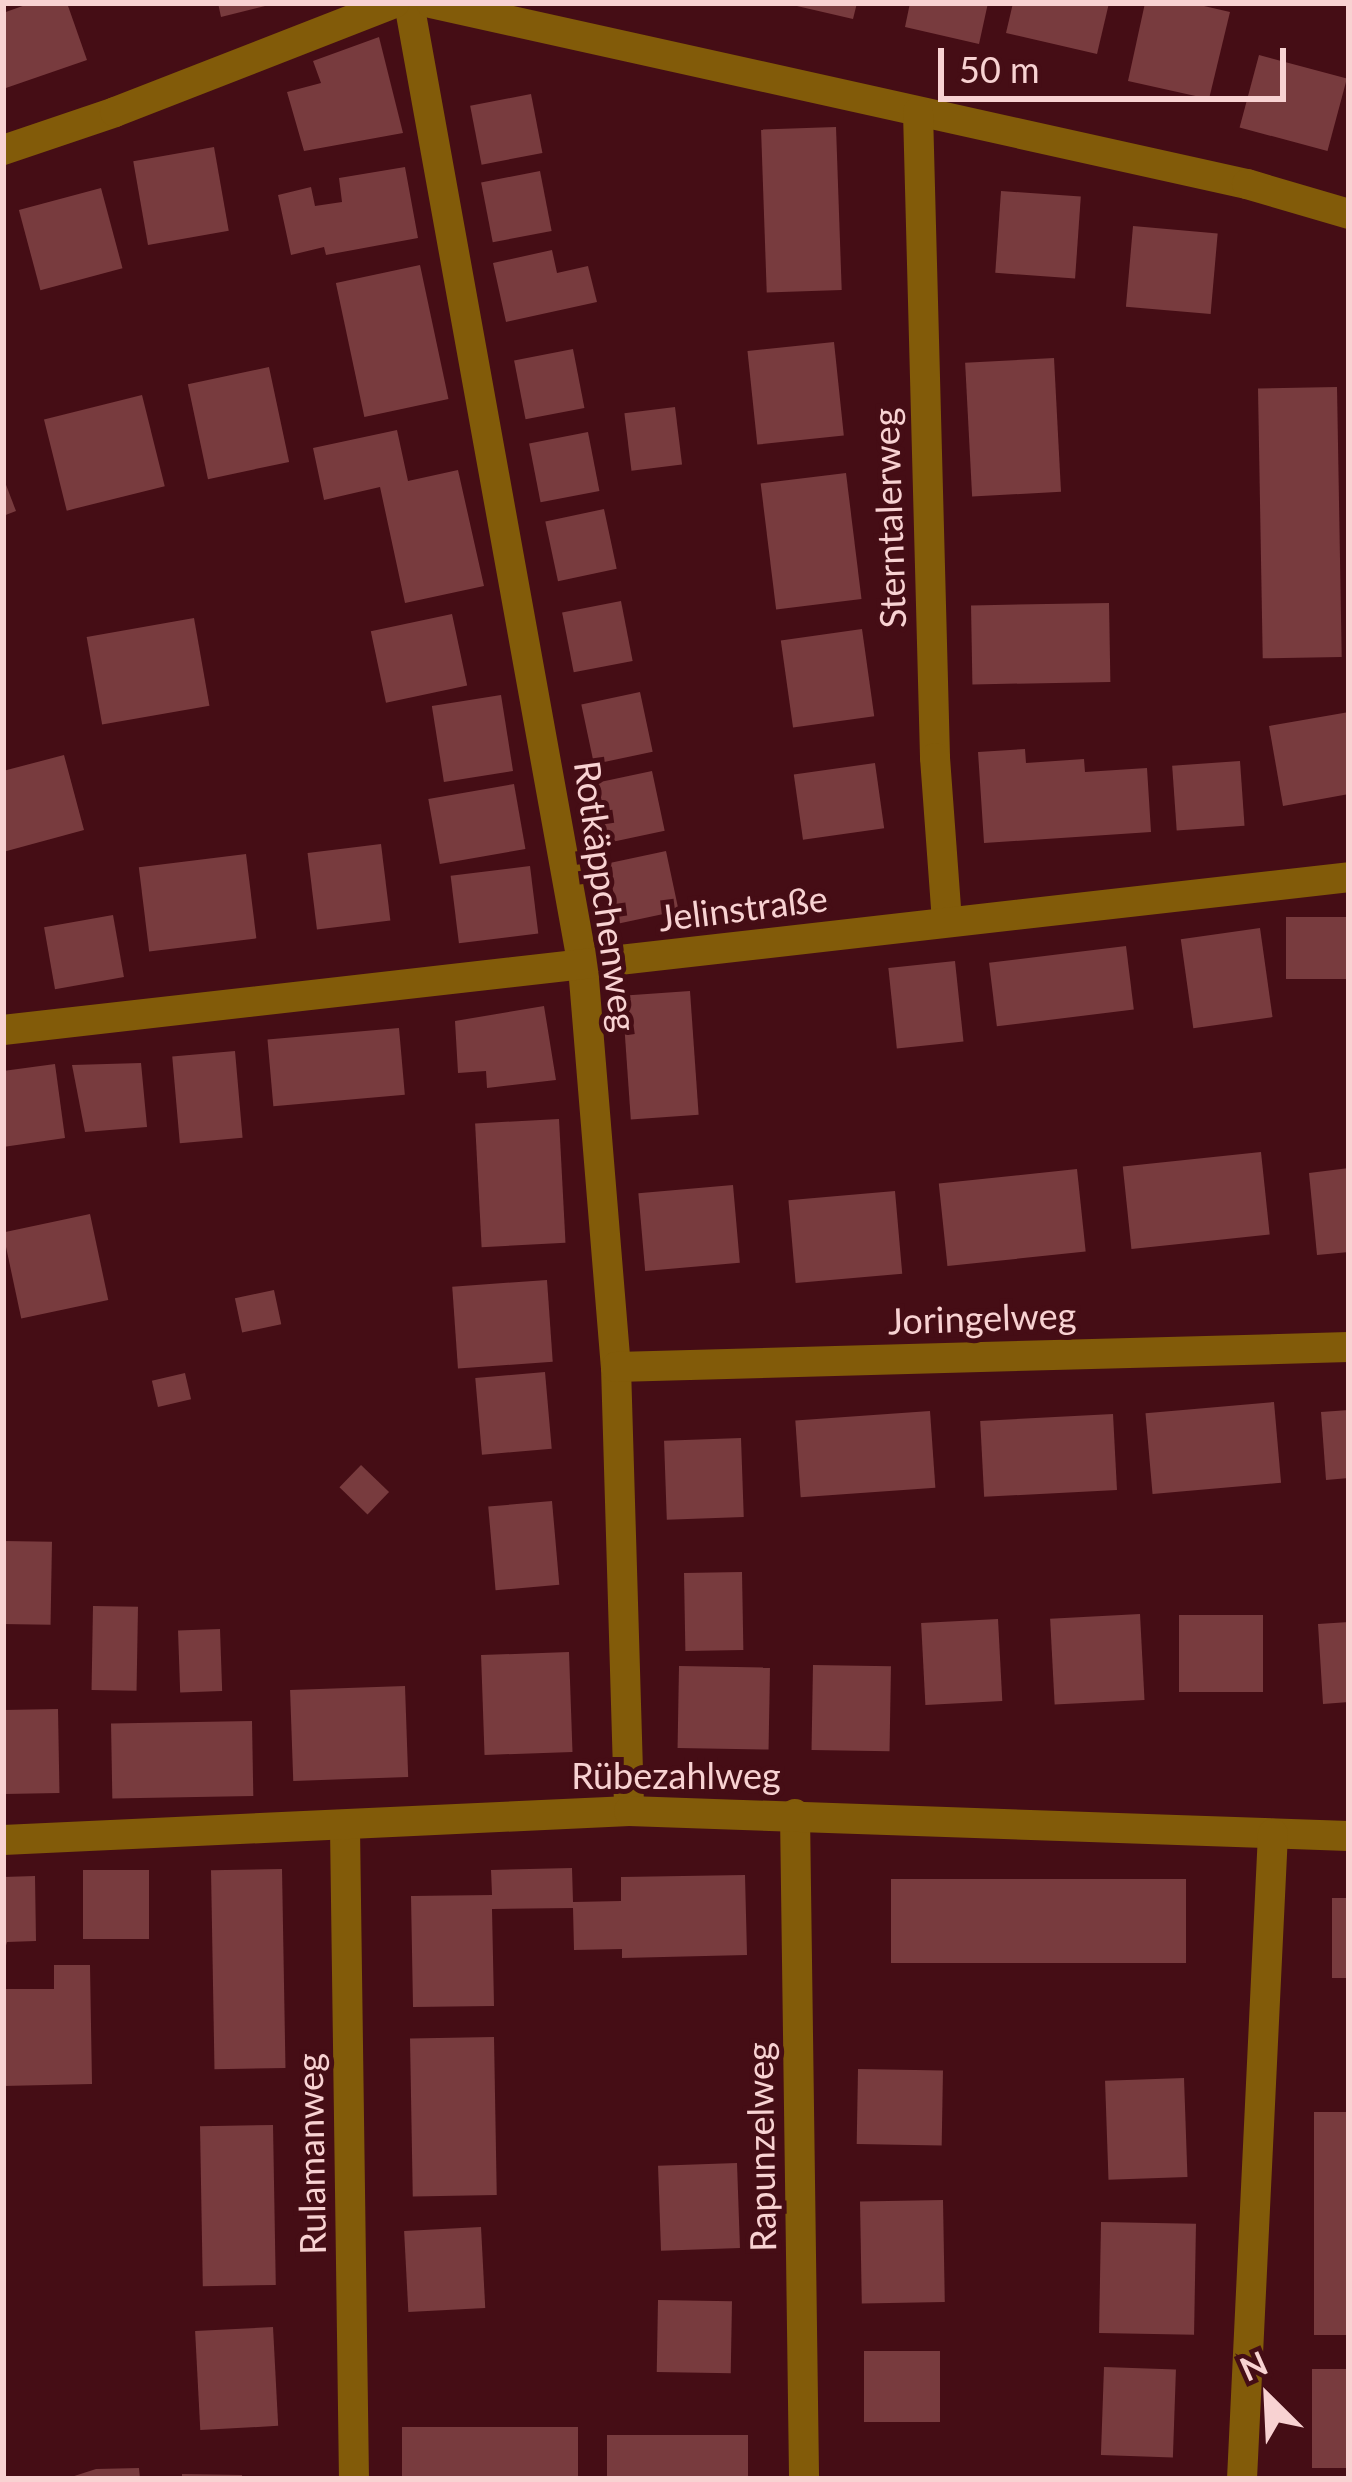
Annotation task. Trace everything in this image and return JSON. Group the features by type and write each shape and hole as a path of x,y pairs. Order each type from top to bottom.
{"street":[{"path":"3,150 115,112 395,3"},
{"name":"Rotkäppchenweg","path":"409,3 583,967 616,1367 629,1811"},
{"path":"430,3 1247,184 1349,214"},
{"name":"Sterntalerweg","path":"917,112 935,758 947,921"},
{"name":"Jelinstraße","path":"3,1030 1349,877"},
{"name":"Joringelweg","path":"616,1367 1349,1346"},
{"name":"Rübezahlweg","path":"3,1840 345,1828 629,1811 1349,1836"},
{"name":"Rapunzelweg","path":"796,1814 804,2479"},
{"name":"Rulamanweg","path":"345,1828 354,2479"},
{"path":"1242,2479 1273,1834"}],"building":[{"path":"31,3 67,3 87,60 3,89 3,13"},
{"path":"218,3 269,3 269,5 221,17"},
{"path":"784,3 857,3 853,19"},
{"path":"910,3 988,3 979,44 905,27"},
{"path":"1013,3 1109,3 1097,54 1006,33"},
{"path":"1145,3 1191,3 1230,12 1209,99 1128,81"},
{"path":"379,37 403,133 304,151 287,92 321,83 313,61"},
{"path":"1259,55 1347,79 1327,151 1240,127"},
{"path":"531,94 542,153 482,165 470,106"},
{"path":"836,127 842,290 767,293 761,130"},
{"path":"214,147 229,231 148,245 133,161"},
{"path":"405,167 418,238 326,255 324,247 291,255 278,195 311,187 315,206 342,202 339,178"},
{"path":"540,171 552,231 493,242 481,182"},
{"path":"101,188 122,268 40,290 19,210"},
{"path":"1001,191 1081,197 1075,278 995,273"},
{"path":"1133,226 1218,233 1211,314 1126,307"},
{"path":"552,250 557,273 588,266 597,302 506,322 493,263"},
{"path":"420,265 448,399 364,417 336,283"},
{"path":"834,342 844,435 757,445 747,351"},
{"path":"573,349 584,408 526,419 514,360"},
{"path":"1054,358 1061,492 972,496 965,363"},
{"path":"269,367 289,462 208,479 188,384"},
{"path":"1337,387 1342,657 1263,658 1258,388"},
{"path":"142,395 165,486 67,511 44,419"},
{"path":"675,407 682,465 631,471 624,413"},
{"path":"397,430 408,481 458,470 484,586 405,603 380,487 324,500 313,448"},
{"path":"588,432 599,491 541,502 529,443"},
{"path":"846,473 861,599 776,610 761,483"},
{"path":"3,477 16,511 3,516"},
{"path":"604,509 617,569 558,581 545,521"},
{"path":"621,601 633,661 574,672 562,612"},
{"path":"1109,603 1110,682 972,684 971,605"},
{"path":"452,614 467,685 386,703 371,631"},
{"path":"194,618 209,706 102,725 87,637"},
{"path":"862,629 874,716 793,728 781,640"},
{"path":"640,692 653,752 594,764 581,704"},
{"path":"501,695 513,771 444,782 432,706"},
{"path":"1349,712 1349,794 1283,806 1269,726"},
{"path":"1025,749 1026,763 1084,759 1085,772 1147,768 1151,832 984,843 978,752"},
{"path":"64,755 84,830 3,852 3,771"},
{"path":"1240,761 1245,826 1177,831 1172,766"},
{"path":"875,763 884,828 803,840 794,774"},
{"path":"652,771 665,831 607,843 594,783"},
{"path":"514,784 525,849 440,864 428,799"},
{"path":"381,844 390,920 317,929 308,853"},
{"path":"666,851 679,911 620,923 607,863"},
{"path":"246,854 256,938 149,952 139,867"},
{"path":"530,866 538,933 459,943 451,876"},
{"path":"113,915 124,977 55,989 44,927"},
{"path":"1286,917 1349,917 1349,979 1286,979"},
{"path":"1260,928 1273,1017 1193,1028 1181,939"},
{"path":"1126,946 1134,1010 997,1026 989,963"},
{"path":"955,961 963,1042 897,1049 888,968"},
{"path":"690,991 699,1115 631,1119 622,996"},
{"path":"544,1006 556,1080 487,1088 486,1071 458,1073 455,1021"},
{"path":"399,1028 405,1095 273,1106 268,1040"},
{"path":"235,1051 243,1138 180,1143 172,1056"},
{"path":"141,1063 147,1127 85,1132 72,1065"},
{"path":"55,1064 65,1138 3,1147 3,1071"},
{"path":"559,1119 565,1243 482,1247 475,1123"},
{"path":"1261,1152 1270,1235 1131,1249 1123,1167"},
{"path":"1349,1168 1349,1252 1317,1255 1309,1173"},
{"path":"1077,1169 1086,1252 947,1266 939,1184"},
{"path":"733,1185 740,1263 645,1271 638,1193"},
{"path":"895,1191 902,1274 796,1283 788,1200"},
{"path":"90,1214 108,1300 21,1319 3,1232"},
{"path":"547,1280 553,1362 458,1368 452,1287"},
{"path":"274,1290 281,1324 242,1333 235,1298"},
{"path":"545,1372 552,1449 482,1455 475,1378"},
{"path":"185,1373 191,1399 158,1407 152,1381"},
{"path":"1274,1402 1281,1483 1153,1494 1145,1413"},
{"path":"1349,1410 1349,1478 1326,1480 1321,1412"},
{"path":"930,1411 935,1488 801,1497 795,1420"},
{"path":"1113,1414 1117,1490 984,1497 980,1421"},
{"path":"741,1438 744,1517 667,1520 664,1441"},
{"path":"361,1465 389,1492 368,1514 339,1487"},
{"path":"552,1501 559,1585 496,1590 488,1507"},
{"path":"3,1541 52,1542 51,1625 3,1624"},
{"path":"742,1572 743,1650 685,1651 684,1573"},
{"path":"93,1606 138,1607 137,1691 92,1690"},
{"path":"1140,1614 1145,1700 1055,1705 1050,1619"},
{"path":"1179,1615 1263,1615 1263,1692 1179,1692"},
{"path":"998,1619 1002,1701 925,1705 921,1623"},
{"path":"1349,1622 1349,1702 1323,1704 1318,1624"},
{"path":"220,1629 222,1691 180,1692 178,1630"},
{"path":"569,1652 572,1752 485,1755 481,1655"},
{"path":"813,1665 891,1666 890,1751 812,1750"},
{"path":"679,1666 770,1668 769,1750 678,1748"},
{"path":"405,1686 408,1777 293,1781 290,1690"},
{"path":"58,1709 59,1793 4,1794 3,1710"},
{"path":"252,1721 253,1796 112,1798 111,1723"},
{"path":"572,1868 573,1902 621,1901 621,1877 745,1875 747,1955 622,1958 622,1949 574,1950 573,1908 492,1909 494,2006 413,2007 411,1896 492,1895 491,1870"},
{"path":"282,1869 285,2068 214,2069 211,1870"},
{"path":"83,1870 149,1870 149,1939 83,1939"},
{"path":"35,1876 36,1941 7,1942 3,1955 3,1877"},
{"path":"891,1879 1186,1879 1186,1963 891,1963"},
{"path":"1332,1898 1349,1898 1349,1978 1332,1978"},
{"path":"54,1965 90,1965 92,2084 3,2086 3,1989 54,1989"},
{"path":"494,2037 497,2195 413,2196 410,2038"},
{"path":"858,2069 943,2070 942,2145 857,2144"},
{"path":"1184,2078 1187,2177 1109,2180 1105,2081"},
{"path":"1314,2112 1349,2112 1349,2335 1314,2335"},
{"path":"273,2125 276,2285 203,2286 200,2126"},
{"path":"737,2163 740,2248 661,2251 658,2166"},
{"path":"943,2200 945,2302 862,2303 860,2201"},
{"path":"1101,2222 1196,2224 1194,2335 1099,2333"},
{"path":"481,2227 485,2308 408,2312 404,2231"},
{"path":"658,2300 732,2301 731,2373 657,2372"},
{"path":"273,2327 278,2426 200,2430 195,2331"},
{"path":"864,2351 940,2351 940,2422 864,2422"},
{"path":"1104,2367 1176,2370 1173,2457 1101,2455"},
{"path":"1312,2369 1349,2369 1349,2468 1312,2468"},
{"path":"402,2427 578,2427 578,2479 402,2479"},
{"path":"607,2435 748,2435 748,2479 607,2479"},
{"path":"139,2468 140,2479 65,2479 96,2469"},
{"path":"182,2474 242,2475 242,2479 182,2479"}]}
